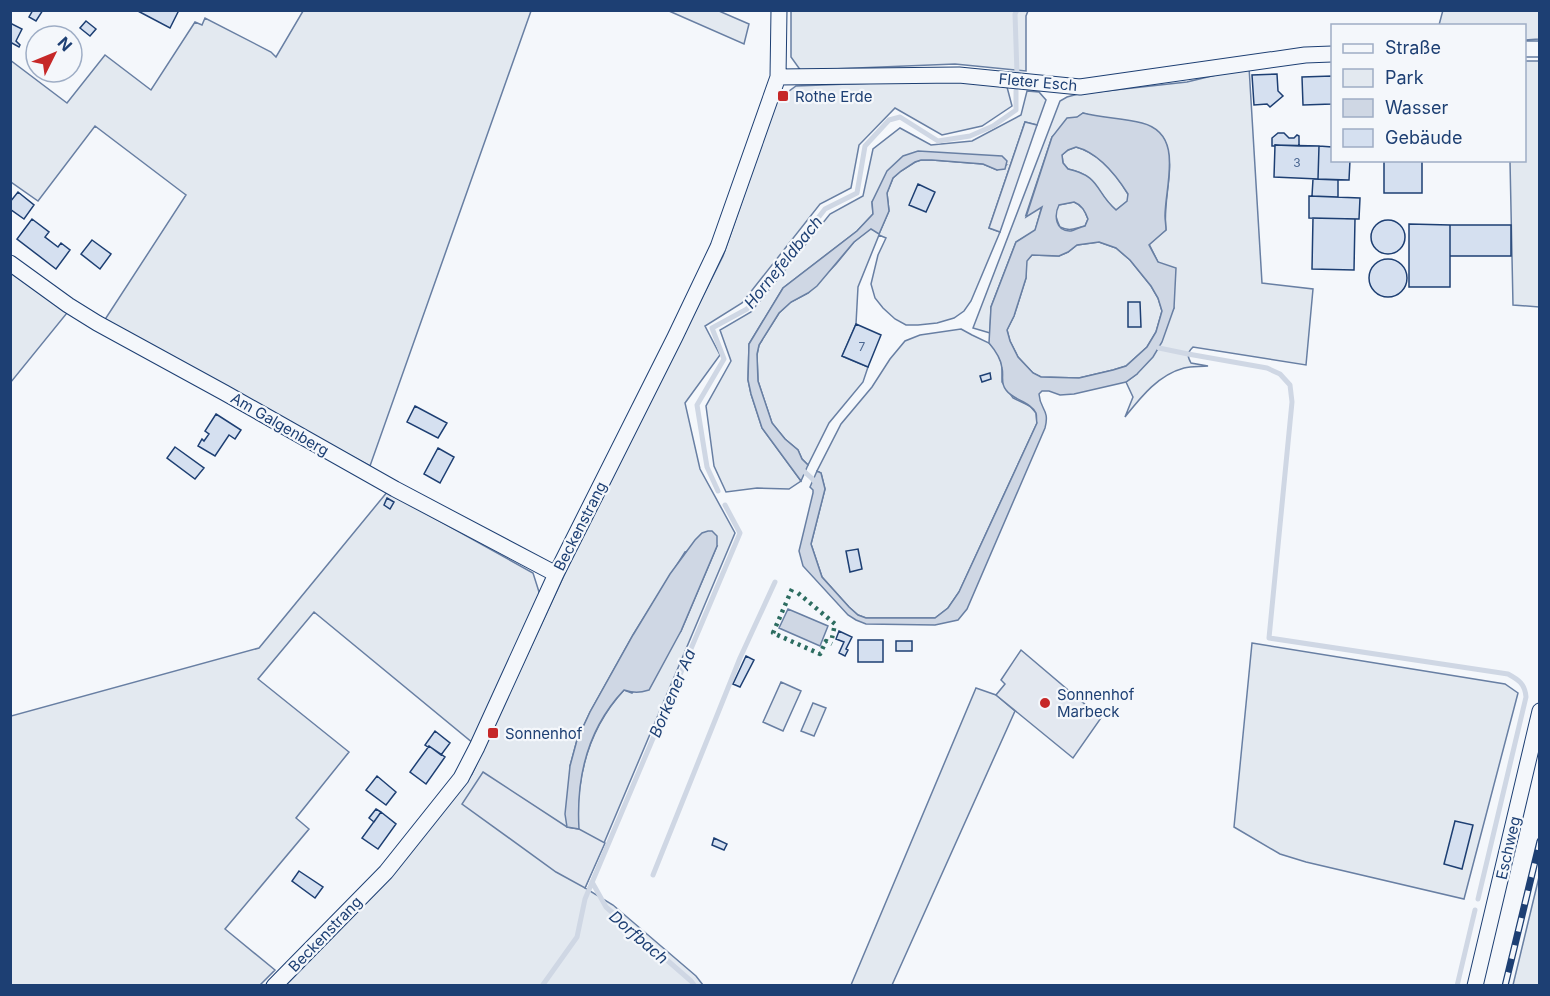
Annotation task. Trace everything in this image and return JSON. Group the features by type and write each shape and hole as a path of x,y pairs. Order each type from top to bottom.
{"street":[{"name":"Beckenstrang","path":"274,986 386,872 461,778 486,729 556,574 718,247 777,77 779,10"},
{"name":"Fleter Esch","path":"777,77 959,75 1080,87 1305,55 1331,54"},
{"name":"Am Galgenberg","path":"10,263 68,306 97,323 395,489 556,574"},
{"name":"Eschweg","path":"1475,986 1539,711"}],"green space":[{"path":"1443,10 1539,11 1539,39 1526,40 1526,24 1439,24"},
{"path":"303,11 531,11 370,466 104,321 186,195 95,126 38,201 11,182 10,60 24,71 24,84 42,84 67,103 105,55 151,90 195,22 202,25 205,18 271,52 276,57"},
{"path":"669,11 719,11 749,24 744,44"},
{"path":"791,11 1028,11 1026,16 1026,71 955,64 801,71 791,57"},
{"path":"1526,61 1539,61 1539,307 1513,305 1510,162 1526,162"},
{"path":"1249,67 1262,283 1313,289 1306,365 1193,347 1188,355 1191,363 1208,366 1184,368 1166,376 1144,395 1125,417 1133,397 1126,382 1137,374 1174,308 1158,262 1149,244 1166,230 1168,149 1164,139 1083,113 1052,137 1026,215 1042,206 1035,231 1016,242 991,307 990,333 973,328 1060,101 1078,94 1187,82"},
{"path":"955,80 1007,87 1012,106 982,126 942,135 895,108 859,145 851,188 820,204 742,303 705,326 720,355 685,403 700,469 735,533 585,888 613,905 696,976 703,985 285,986 388,880 472,774 573,556 723,256 777,100 796,86","holes":["717,546 681,631 632,693 624,690 602,720 582,772 578,829 570,766 577,740 590,712 633,635 685,552"]},
{"path":"1027,91 1039,92 1046,100 1037,125 1025,122 989,228 1000,232 971,301 964,311 954,318 937,323 906,325 895,319 875,298 871,284 878,255 886,238 879,235 858,287 856,324 842,356 868,367 863,382 829,423 808,465 798,450 772,423 758,381 759,345 779,313 791,302 808,293 854,242 871,228 879,234 889,211 887,193 893,178 921,160 983,164 997,170 1006,165 904,156 872,202 873,214 857,231 783,288 749,344 748,380 762,428 801,481 789,489 757,488 726,492 714,466 706,406 731,361 720,330 751,312 830,214 863,196 873,149 900,128 931,145 972,141 1021,115"},
{"path":"1076,147 1092,154 1106,165 1128,194 1128,201 1116,210 1092,181 1068,169 1063,163 1062,155"},
{"path":"1074,202 1086,213 1088,219 1085,226 1070,229 1060,227 1056,216 1058,205"},
{"path":"1099,242 1116,248 1130,260 1151,286 1162,311 1156,332 1147,347 1126,366 1079,378 1041,377 1033,373 1018,357 1007,330 1026,278 1026,261 1032,255 1059,256 1077,245"},
{"path":"11,273 67,313 11,382"},
{"path":"961,329 989,343 997,351 1002,365 1002,382 1013,398 1030,406 1036,413 1037,423 959,592 948,608 935,618 866,618 858,615 849,607 822,577 811,544 825,489 821,473 817,471 841,424 872,387 905,341 920,335"},
{"path":"388,491 533,573 540,595 473,743 314,612 258,679 349,752 296,818 309,829 225,929 275,970 260,985 11,986 11,716 259,648"},
{"path":"1252,643 1505,684 1518,693 1464,899 1280,854 1234,827"},
{"path":"781,682 801,691 783,731 763,722"},
{"path":"976,688 996,695 1015,711 892,985 851,985"},
{"path":"813,703 826,708 814,736 801,731"},
{"path":"1539,877 1539,985 1513,985"}],"shaded area":[{"path":"1025,122 1037,125 1000,232 989,228"},
{"name":"Sonnenhof Marbeck","path":"1021,650 1101,718 1073,758 996,695 1005,684 1001,680"},
{"path":"483,772 567,827 579,829 605,843 585,888 556,872 462,804"}],"water":[{"path":"1083,113 1142,123 1155,129 1164,138 1170,162 1165,216 1166,230 1149,245 1158,262 1176,268 1174,308 1162,342 1153,357 1126,382 1074,394 1060,395 1042,391 1039,394 1046,413 1045,428 967,609 958,620 935,625 866,624 856,620 848,615 803,566 799,551 813,493 810,487 817,471 821,473 825,489 811,544 822,577 849,607 858,615 866,618 935,618 948,608 959,592 1037,423 1034,409 1009,393 1003,385 1000,361 989,343 991,307 1016,242 1035,230 1042,207 1026,217 1052,137 1067,118 1077,117","holes":["1076,147 1099,159 1128,194 1127,201 1116,210 1092,180 1079,172 1068,169 1063,163 1062,155","1074,202 1079,205 1088,219 1085,226 1071,231 1062,229 1056,218 1059,205","1099,242 1116,248 1130,260 1151,286 1162,311 1156,332 1147,347 1126,366 1079,378 1041,377 1033,373 1018,357 1007,330 1026,278 1027,261 1032,255 1059,256 1077,245"]},
{"path":"918,151 1002,156 1007,161 1005,169 997,170 983,164 921,160 901,171 893,178 887,193 889,211 879,234 871,229 854,242 817,286 791,302 779,313 759,345 758,381 772,423 798,450 808,465 801,481 762,428 748,380 749,344 783,288 857,231 873,214 872,202 887,171 903,156"},
{"path":"708,531 712,531 717,536 717,546 681,631 649,690 631,692 624,690 601,720 582,772 579,829 567,827 565,814 570,766 577,740 590,712 670,574 695,540"},
{"path":"788,609 828,626 820,646 779,628"}],"building":[{"path":"33,10 43,10 36,21 29,17"},
{"path":"136,10 179,10 170,28"},
{"path":"86,21 96,29 90,36 84,31 83,24"},
{"path":"10,23 22,29 16,41 19,47 10,42"},
{"path":"1277,74 1278,91 1283,96 1270,107 1267,104 1254,105 1252,75"},
{"path":"1331,76 1331,104 1303,105 1302,77"},
{"path":"1278,133 1284,133 1289,138 1299,136 1299,146 1272,146 1272,138"},
{"path":"1275,145 1319,146 1318,179 1274,177"},
{"path":"1319,146 1331,147 1331,162 1350,162 1349,180 1318,179"},
{"path":"1384,162 1422,162 1422,193 1384,193"},
{"path":"1313,179 1338,180 1338,197 1312,196"},
{"path":"918,184 935,192 926,212 909,205"},
{"path":"18,192 34,205 24,219 10,209 10,202"},
{"path":"1309,196 1360,198 1359,219 1309,218"},
{"path":"1313,218 1355,219 1354,270 1312,269"},
{"path":"32,219 49,232 45,237 58,247 61,243 70,250 56,269 17,239"},
{"path":"1388,220 1400,225 1405,237 1400,249 1388,254 1376,249 1371,237 1376,225"},
{"path":"1409,224 1450,225 1450,287 1409,287"},
{"path":"1450,225 1511,225 1511,256 1450,256"},
{"path":"92,240 111,254 100,269 81,254"},
{"path":"1388,259 1401,265 1407,278 1401,291 1388,297 1375,291 1369,278 1375,265"},
{"path":"1128,302 1140,302 1141,327 1128,327"},
{"path":"856,324 881,335 868,367 842,356"},
{"path":"990,373 991,379 982,382 980,376"},
{"path":"415,406 447,423 438,438 407,422"},
{"path":"216,414 241,430 235,439 229,435 215,456 198,446 209,434 205,431"},
{"path":"175,447 204,468 195,479 167,458"},
{"path":"438,448 454,457 440,483 424,474"},
{"path":"387,498 394,502 390,509 384,505"},
{"path":"858,549 862,569 850,572 846,551"},
{"path":"839,631 852,637 845,656 839,653 844,642 836,639"},
{"path":"858,640 883,640 883,662 858,662"},
{"path":"896,641 912,641 912,651 896,651"},
{"path":"746,656 754,660 740,687 733,684"},
{"path":"435,731 450,743 441,755 425,745"},
{"path":"429,746 445,757 426,784 410,772"},
{"path":"377,776 396,792 386,805 366,790"},
{"path":"376,809 381,812 374,822 369,818"},
{"path":"381,812 396,824 378,849 362,838"},
{"path":"1455,821 1473,825 1462,869 1444,864"},
{"path":"714,838 727,844 724,850 712,845"},
{"path":"299,871 323,887 315,898 292,881"}],"waterway":[{"name":"Borkener Aa","path":"1017,10 1015,14 1017,74"},
{"name":"Hornefeldbach","path":"718,491 707,467 697,405 724,359 712,328 747,309 825,209 857,193 865,146 889,120 900,117 938,141 970,136 993,126 1016,110 1016,91"},
{"path":"1159,348 1267,368 1280,374 1290,385 1292,402 1269,638 1508,674 1523,686 1526,697 1478,899"},
{"path":"800,467 816,484"},
{"name":"Borkener Aa","path":"542,986 577,937 585,899 740,533 725,505"},
{"path":"653,875 740,658 775,582"},
{"name":"Dorfbach","path":"592,882 606,907 695,986"},
{"path":"1457,986 1475,910"}],"railway":[{"path":"1505,986 1540,841"}],"hedge":[{"path":"792,589 773,633 820,654 826,641 832,644"},
{"path":"798,593 835,624 832,638"}],"place":[{"name":"Rothe Erde","path":"783,96"},
{"name":"Sonnenhof Marbeck","path":"1045,703"},
{"name":"Sonnenhof","path":"493,733"}]}
